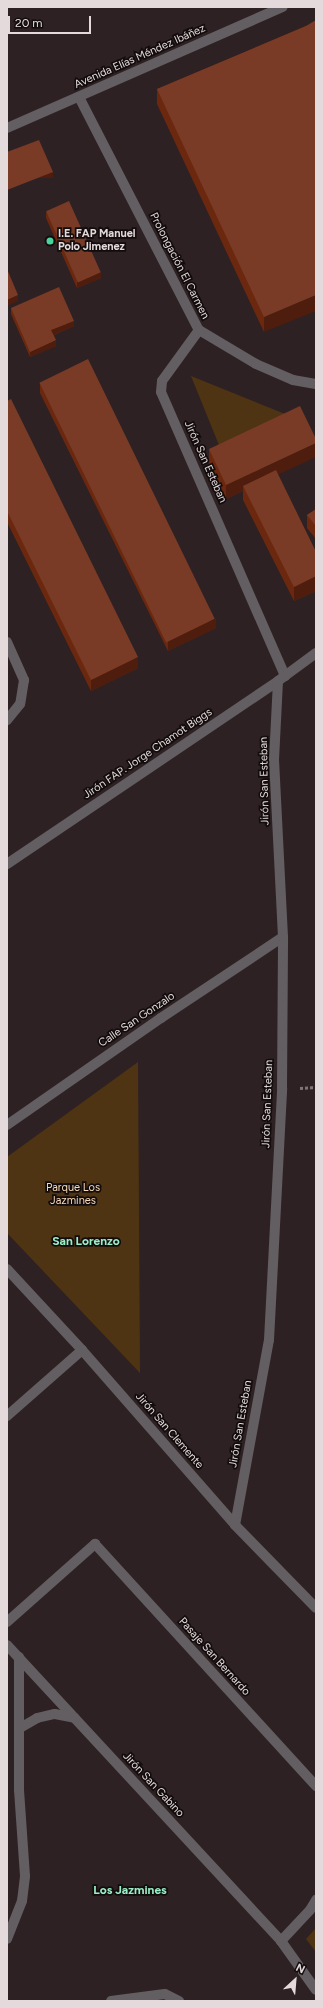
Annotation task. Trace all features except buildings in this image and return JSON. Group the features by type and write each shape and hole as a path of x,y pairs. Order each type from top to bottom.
{"street":[{"name":"Avenida Elías Méndez Ibáñez","path":"7,128 283,7"},
{"name":"Prolongación El Carmen","path":"79,97 199,330 256,364 293,380 316,384"},
{"name":"Jirón San Esteban","path":"199,330 162,381 161,392 282,678 274,760 283,937 282,1088 269,1340 235,1525"},
{"path":"7,642 24,680 20,704 7,720"},
{"name":"Jirón FAP. Jorge Chamot Biggs","path":"7,864 282,678 316,653"},
{"name":"Jirón FAP. Jorge Chamot Biggs","path":"303,663 316,656"},
{"name":"Calle San Gonzalo","path":"7,1125 161,1018 283,937"},
{"name":"Jirón San Clemente","path":"7,1269 82,1350 235,1525 316,1608"},
{"path":"7,1416 82,1350"},
{"name":"Pasaje San Bernardo","path":"7,1622 95,1544 316,1786"},
{"name":"Jirón San Gabino","path":"7,1644 281,1941 316,1990"},
{"path":"7,1939 22,1901 25,1876 21,1828 19,1657"},
{"path":"20,1728 37,1718 55,1714 75,1718"},
{"path":"281,1941 310,1910 316,1900"},
{"path":"111,2001 165,1994 179,2001"}],"green space":[{"path":"191,376 295,418 221,450"},
{"name":"Parque Los Jazmines","path":"138,1062 140,1373 7,1233 7,1157"},
{"path":"316,1928 316,1952 306,1939"}],"place":[{"name":"I.E. FAP Manuel Polo Jimenez","path":"50,241"}],"district":[{"name":"San Lorenzo","path":"86,1242"},
{"name":"Los Jazmines","path":"130,1891"}]}
